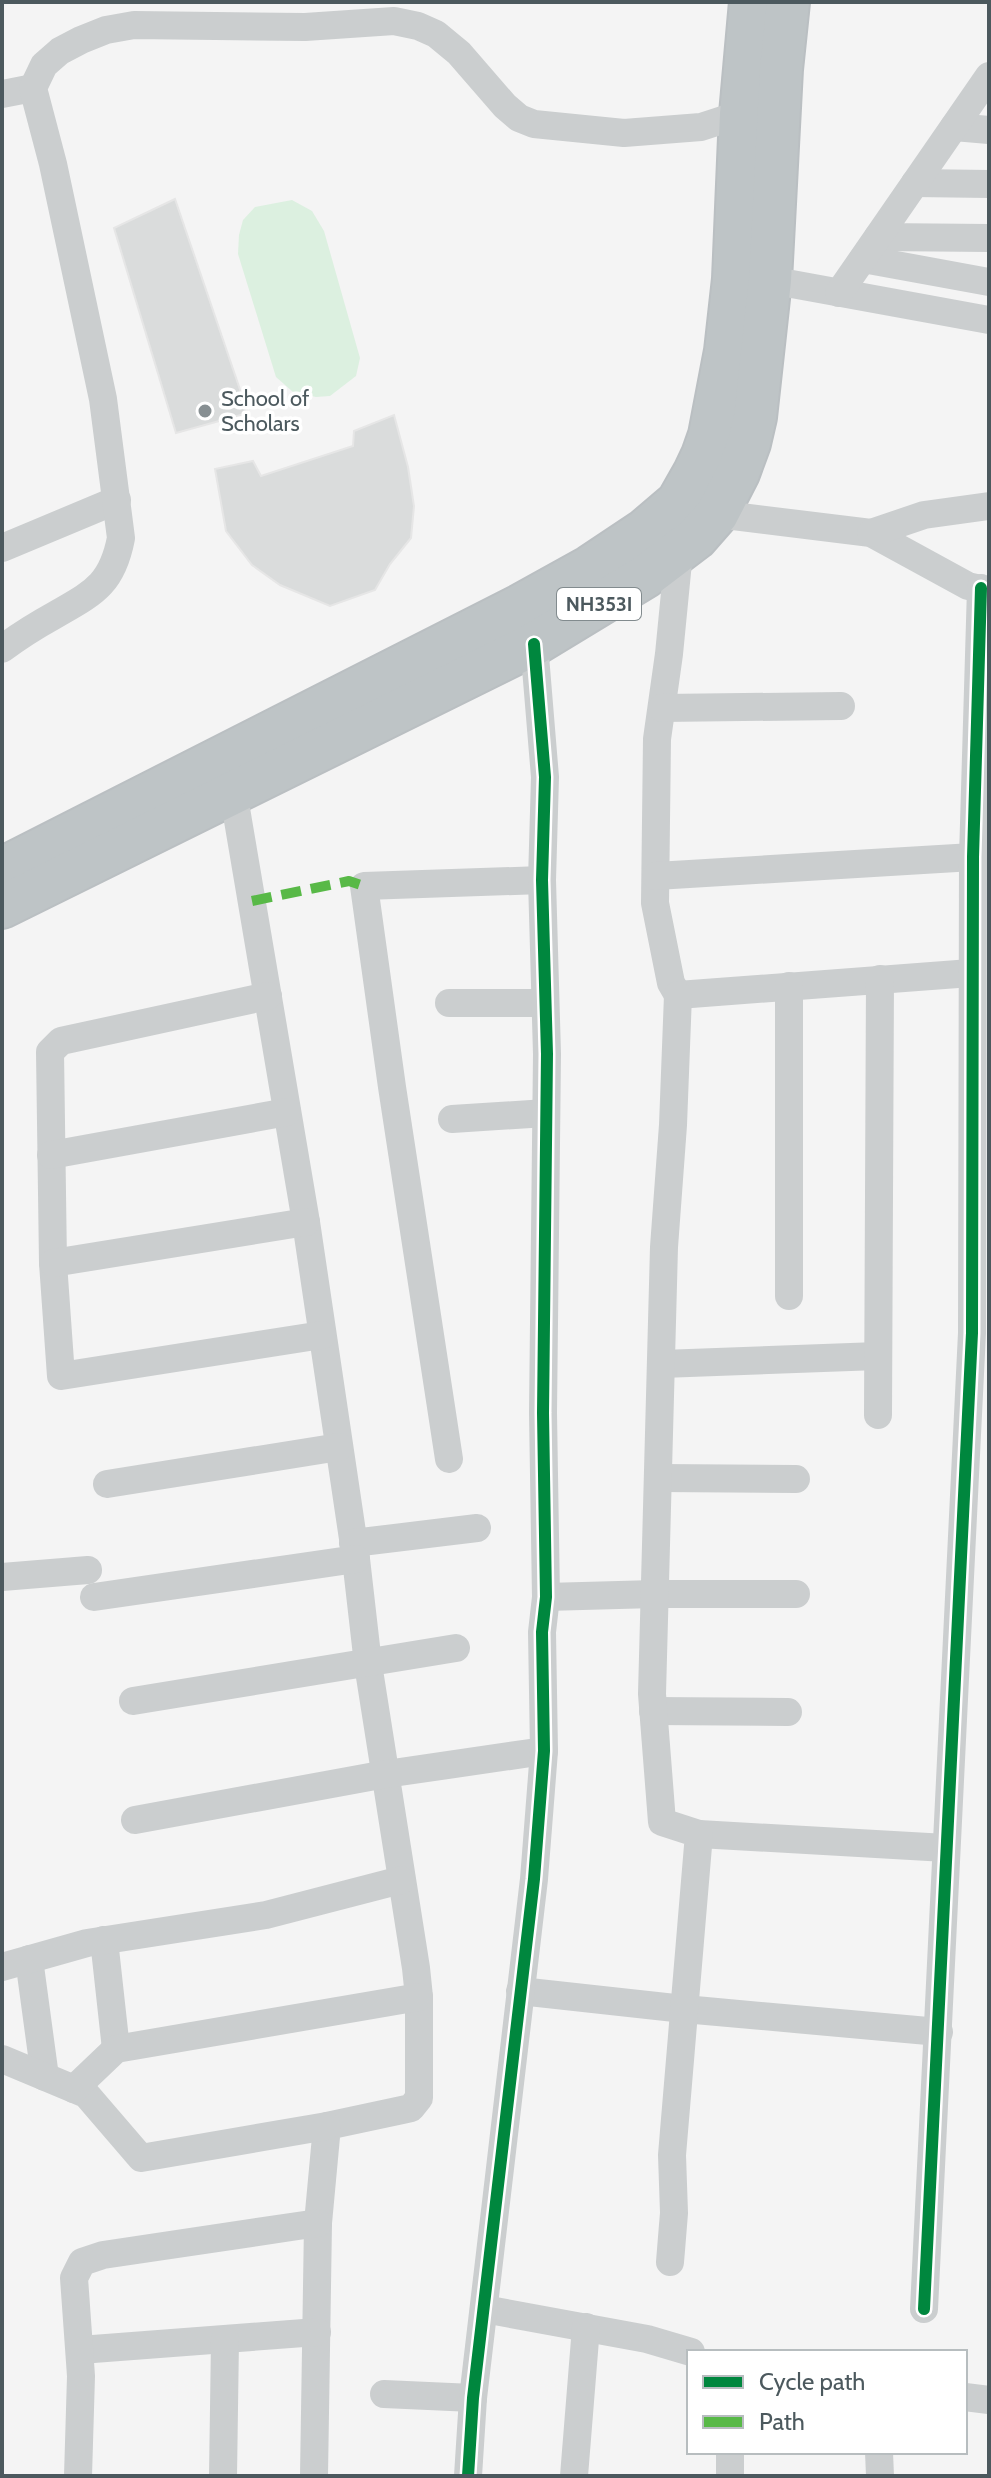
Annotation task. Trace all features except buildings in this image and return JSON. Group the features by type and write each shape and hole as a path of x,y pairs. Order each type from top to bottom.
{"highway":[{"name":"NH353I","path":"2,907 534,644 646,576 696,538 695,472 710,435 726,351 734,279 741,114 751,2"},
{"name":"NH353I","path":"2,869 518,607 590,567 633,538 697,508 738,473 755,417 770,280 781,69 788,2"}],"street":[{"path":"2,649 89,596 107,577 117,557 121,538 103,399 53,164 33,88 44,65 60,51 106,30 134,25 305,27 394,21 436,34 459,53 505,106 519,118 534,124 624,133 701,127 741,114"},
{"path":"839,293 989,76"},
{"path":"2,94 33,88"},
{"path":"954,127 989,130"},
{"path":"915,183 989,184"},
{"path":"870,248 989,238"},
{"path":"870,248 989,282"},
{"path":"770,280 989,320"},
{"path":"2,548 117,500"},
{"path":"871,533 924,515 989,506"},
{"path":"697,508 871,533 968,586 985,590 973,857 972,1333 924,2309"},
{"path":"679,552 657,739 655,903 671,983 678,995 664,1247 655,1594 653,1711 662,1822 699,1834 946,1848"},
{"path":"468,2476 473,2398 534,1879 544,1751 546,1113 542,880 545,777 534,644"},
{"path":"662,708 841,706"},
{"path":"2,2059 86,2094 141,2158 327,2126 411,2108 419,2098 419,1997 368,1664 306,1222 233,791"},
{"path":"656,876 973,857"},
{"path":"449,1459 364,886 542,880"},
{"path":"678,995 971,973"},
{"path":"878,1415 880,979"},
{"path":"789,986 789,1296"},
{"path":"268,996 61,1041 50,1052 53,1263 61,1376 322,1335"},
{"path":"449,1003 545,1003"},
{"path":"51,1155 287,1112"},
{"path":"452,1119 546,1113"},
{"path":"53,1263 306,1222"},
{"path":"662,1364 878,1356"},
{"path":"107,1484 339,1447"},
{"path":"659,1478 796,1479"},
{"path":"2,1577 91,1583 354,1551 477,1528"},
{"path":"546,1597 796,1594"},
{"path":"133,1701 456,1648"},
{"path":"653,1711 788,1712"},
{"path":"135,1820 386,1774 544,1751"},
{"path":"670,2262 674,2213 672,2155 699,1834"},
{"path":"45,2077 15,1963 104,1940 266,1915 401,1880"},
{"path":"104,1940 116,2049"},
{"path":"520,1991 939,2032"},
{"path":"74,2089 116,2049 419,1997"},
{"path":"314,2476 318,2223 327,2126"},
{"path":"78,2476 80,2350 74,2278 82,2262 103,2255 318,2223"},
{"path":"484,2309 647,2339 687,2351"},
{"path":"574,2476 586,2327"},
{"path":"80,2350 317,2332"},
{"path":"223,2476 225,2340"},
{"path":"384,2394 473,2398"},
{"path":"967,2397 989,2400"},
{"path":"730,2454 730,2476"},
{"path":"879,2454 880,2476"}],"green space":[{"path":"292,200 312,211 324,231 360,358 356,376 330,396 316,397 293,392 276,377 238,254 243,220 255,207"}],"marked path":[{"path":"252,901 349,881 364,886"}],"cycle path":[{"path":"924,2309 972,1333 973,857 981,588"},
{"path":"468,2476 473,2398 534,1879 544,1751 542,1632 546,1597 543,1413 547,1054 542,880 545,777 534,644"}],"place":[{"name":"School of Scholars","path":"205,411"}]}
